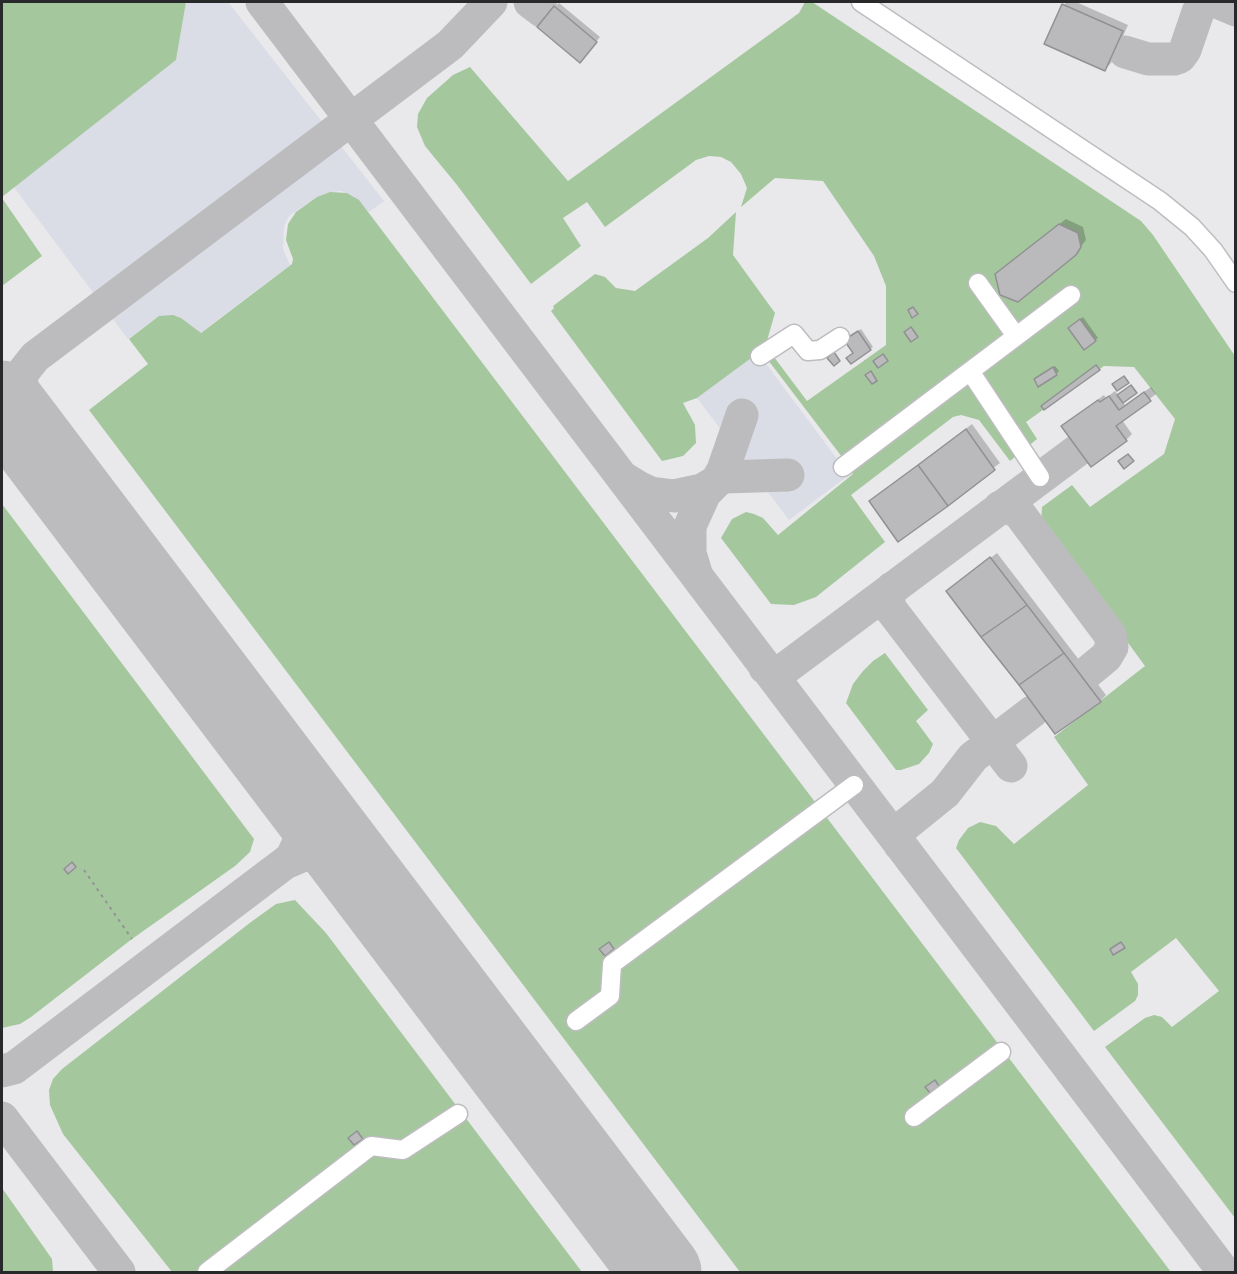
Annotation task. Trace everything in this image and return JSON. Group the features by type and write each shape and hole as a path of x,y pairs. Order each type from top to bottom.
{"lane":[{"path":"861,2 1160,201 1192,227 1213,250 1236,283"},
{"path":"978,283 1016,336"},
{"path":"843,467 1071,295"},
{"path":"760,356 794,334 808,351 820,350 840,337"},
{"path":"970,371 1040,477"},
{"path":"576,1021 610,996 612,964 854,785"},
{"path":"914,1117 1001,1052"},
{"path":"207,1272 371,1146 403,1150 458,1114"}],"path":[{"path":"84,870 132,939"}],"shaded area":[{"path":"186,2 228,2 384,201 369,212 353,196 341,191 317,197 289,216 284,227 283,249 290,265 200,333 168,316 159,316 128,339 13,186 176,60"},
{"path":"758,353 849,475 789,520 697,398"}],"green space":[{"path":"2,2 186,2 176,60 2,197"},
{"path":"805,2 812,2 1141,221 1153,235 1235,356 1235,1218 1105,1047 1145,1018 1154,1015 1162,1017 1172,1027 1219,991 1176,938 1131,972 1138,984 1138,995 1135,1001 1094,1031 956,848 968,828 980,822 996,826 1014,844 1088,785 1054,737 1145,666 1041,524 1042,507 1072,485 1090,507 1164,454 1175,419 1134,367 1104,366 1026,422 1037,439 1010,461 979,420 961,415 953,417 851,495 885,542 816,597 794,605 771,604 721,538 732,519 746,512 754,514 763,518 778,535 853,474 768,360 774,357 807,401 886,345 886,286 874,256 823,181 775,178 741,207 747,188 741,174 731,162 721,157 709,156 696,160 605,227 587,202 563,218 581,246 531,284 425,146 417,127 418,114 427,98 453,75 470,67 568,181 799,13"},
{"path":"330,192 347,193 359,200 1171,1272 740,1272 89,410 148,364 129,339 159,316 173,315 181,318 201,333 292,264 293,259 286,240 288,224 296,212 317,197"},
{"path":"2,198 42,256 2,286"},
{"path":"736,212 733,255 775,313 766,344 758,353 697,398 683,403 695,425 696,443 683,456 662,461 551,311 553,306 595,274 605,277 616,288 635,291 708,238"},
{"path":"2,504 254,839 250,852 235,866 132,939 31,1017 20,1024 2,1028"},
{"path":"885,653 928,710 916,721 933,744 929,753 919,764 901,770 896,770 846,703 853,684 863,671"},
{"path":"295,900 326,933 582,1272 172,1272 63,1134 50,1105 49,1090 53,1079 62,1069 251,922 276,904"},
{"path":"2,1188 52,1259 53,1272 2,1272"}],"building":[{"path":"1062,4 1123,31 1105,71 1044,44"},
{"path":"554,6 597,42 580,63 537,27"},
{"path":"1059,224 1078,233 1081,247 1076,255 1018,302 1000,295 995,274"},
{"path":"913,307 918,314 912,318 908,310"},
{"path":"1080,319 1096,341 1084,350 1068,328"},
{"path":"911,327 918,337 911,342 904,332"},
{"path":"858,331 871,350 851,364 846,358 853,353 844,340"},
{"path":"834,352 840,361 834,366 827,358"},
{"path":"883,354 888,361 878,368 873,361"},
{"path":"1096,365 1100,370 1044,410 1041,406"},
{"path":"1053,367 1057,375 1038,387 1034,379"},
{"path":"871,371 877,381 872,384 865,375"},
{"path":"1124,376 1129,383 1117,391 1112,384"},
{"path":"1131,385 1137,393 1123,403 1117,395"},
{"path":"1144,392 1151,401 1116,426 1127,441 1091,467 1061,426 1098,400 1100,402 1109,396 1119,410"},
{"path":"966,429 995,470 948,506 918,465"},
{"path":"1128,454 1134,461 1124,469 1118,461"},
{"path":"918,465 948,506 898,542 869,501"},
{"path":"990,557 1027,605 981,637 946,591"},
{"path":"1027,605 1064,653 1019,685 981,637"},
{"path":"1064,653 1101,702 1055,734 1019,685"},
{"path":"72,862 76,867 68,874 64,869"},
{"path":"609,942 614,949 605,956 599,949"},
{"path":"1121,942 1125,948 1113,955 1110,949"},
{"path":"935,1080 939,1086 930,1093 925,1087"},
{"path":"357,1131 363,1139 354,1145 348,1138"}],"taxiway":[{"path":"262,2 1224,1272"},
{"path":"2,416 19,423 20,382 24,371 35,357 450,45 491,2"},
{"path":"530,2 542,11"},
{"path":"1217,2 1236,10"},
{"path":"1125,52 1148,59 1180,57 1185,50 1198,12"},
{"path":"696,573 690,553 690,526 705,493 716,482 723,470 742,415"},
{"path":"765,668 775,671 783,670 1078,450"},
{"path":"622,477 651,493 674,496 702,490 724,477 788,475"},
{"path":"1000,507 1010,508 1019,513 1110,635 1112,647 1106,657 1083,676"},
{"path":"892,588 889,595 889,607 1011,766"},
{"path":"900,845 899,835 903,827 945,793 973,757 1032,712"},
{"path":"2,1071 14,1068 292,857 301,837 302,814 298,793"},
{"path":"285,863 304,855 313,855 340,861 356,870"},
{"path":"2,1118 119,1272"}],"runway":[{"path":"2,401 661,1272"}]}
